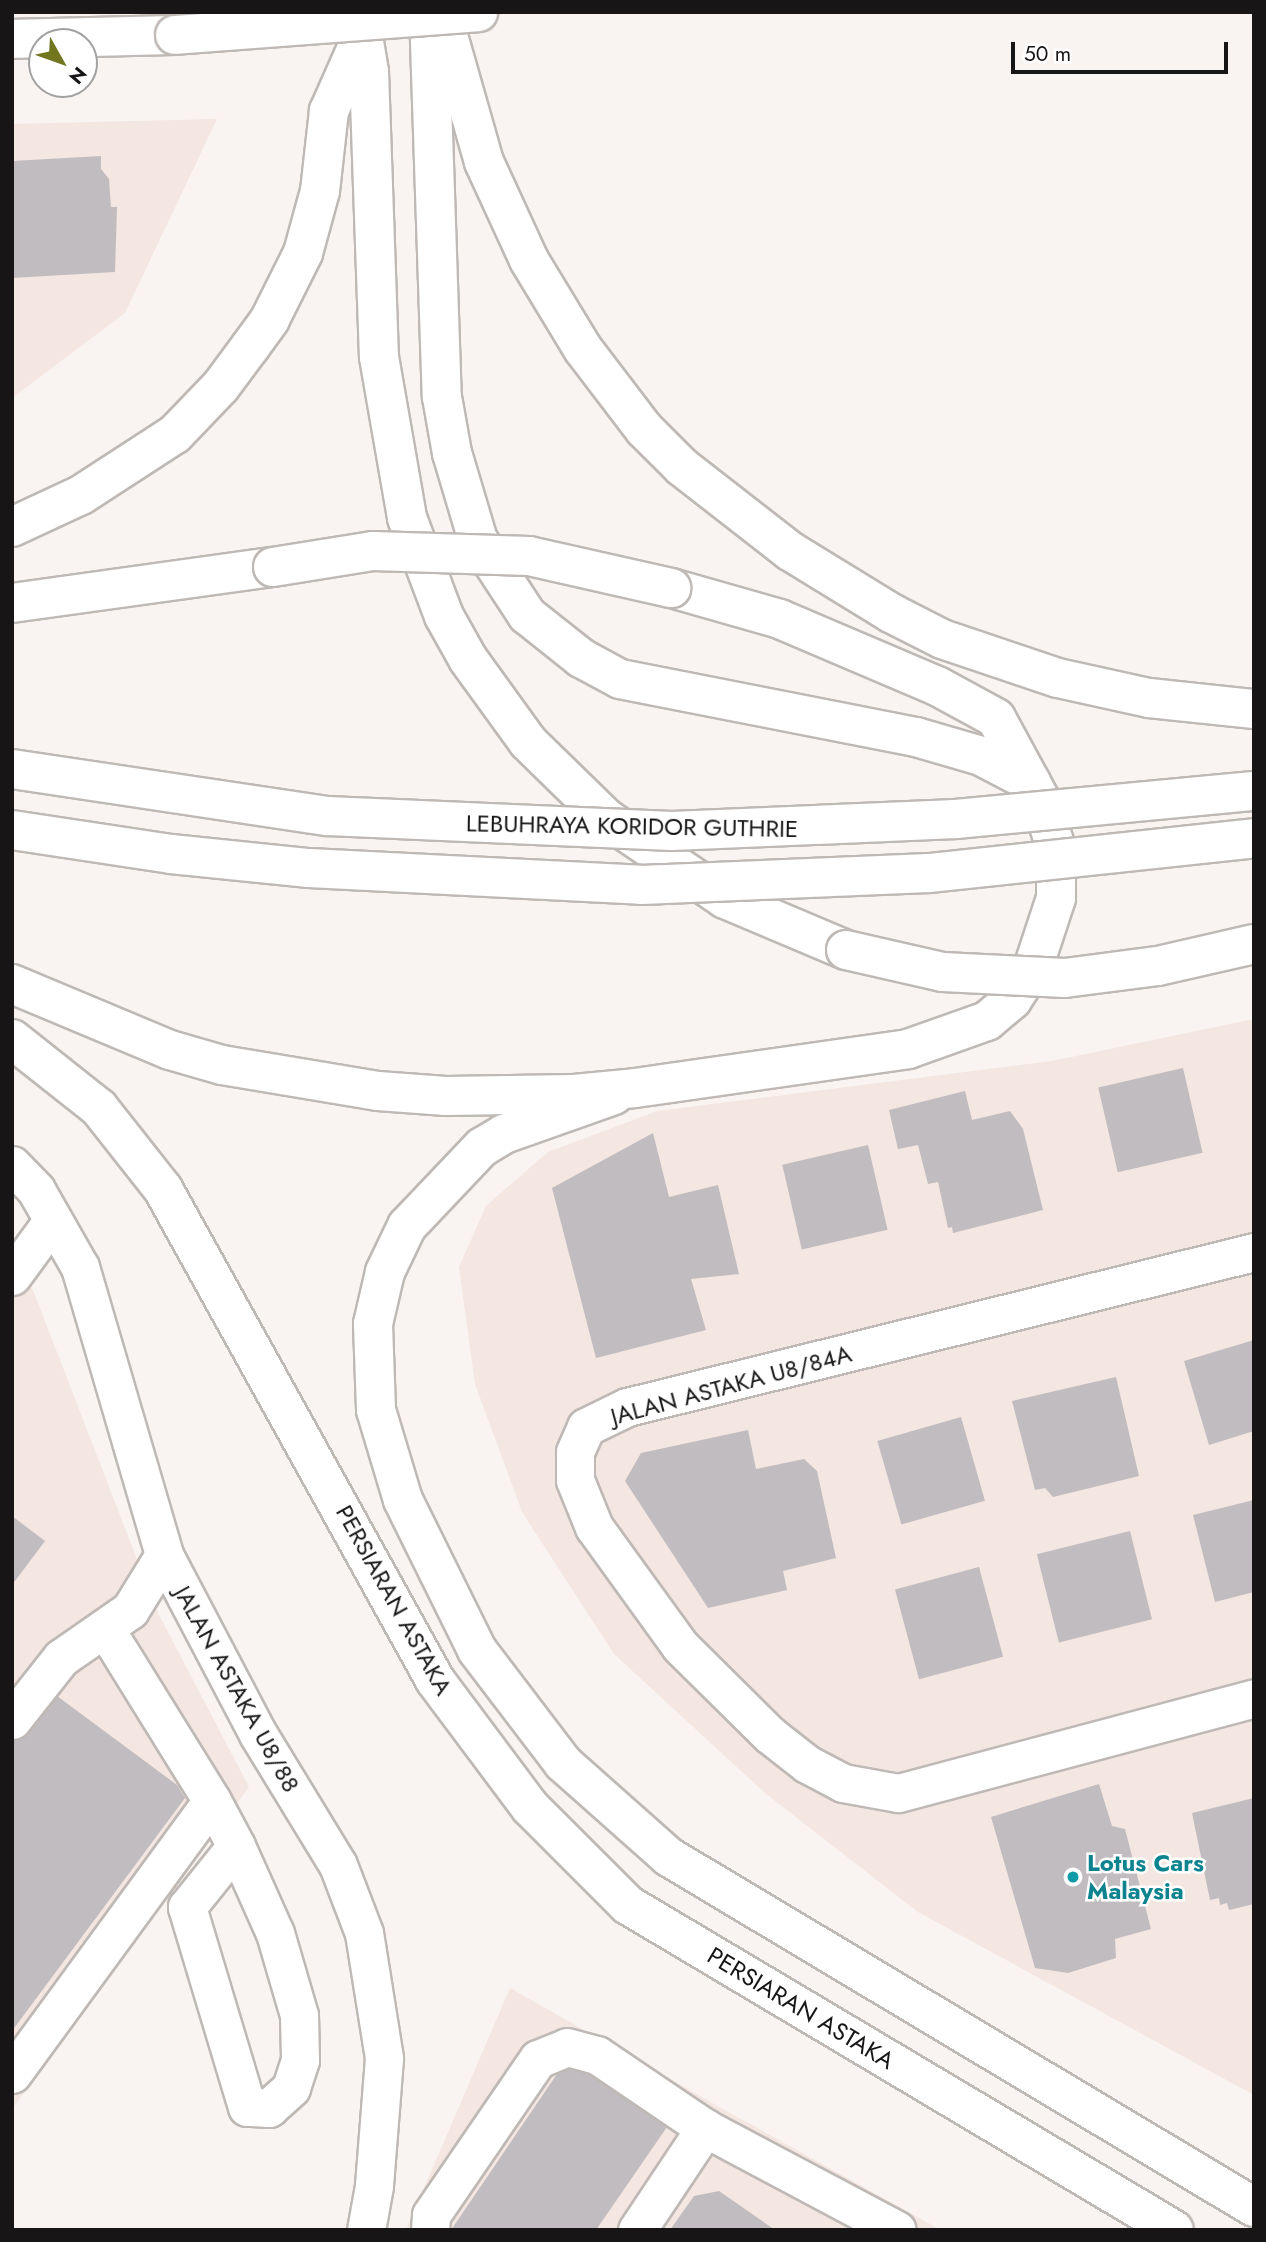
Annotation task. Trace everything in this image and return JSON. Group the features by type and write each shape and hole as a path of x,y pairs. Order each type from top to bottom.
{"main road":[{"path":"429,12 442,397 452,453 478,540 492,568 527,615 580,658 620,679 916,737 981,756 1031,782"},
{"path":"435,12 447,30 484,162 529,260 583,349 644,429 682,467 790,551 942,639 1058,678 1149,698 1254,709"},
{"path":"12,39 175,35 478,12"},
{"path":"12,527 81,495 175,434 221,386 270,319 303,253 320,191 329,111 361,22"},
{"path":"361,22 379,357 407,518 444,616 468,659 528,742 607,819 725,899 846,950 943,971 1065,978 1158,966 1254,944"},
{"path":"12,603 373,551 529,556 671,588 780,619 937,686 996,718 1031,782 1056,848 1056,898 1033,968 1012,1000 987,1021 908,1049 635,1088 574,1094 446,1096 352,1086 222,1065 170,1050 12,984"},
{"name":"LEBUHRAYA KORIDOR GUTHRIE","path":"12,769 328,816 671,831 956,819 1254,791"},
{"path":"12,830 171,854 309,868 641,885 929,873 1254,838"},
{"name":"PERSIARAN ASTAKA","path":"12,1039 99,1108 163,1189 435,1679 530,1807 628,1905 1174,2230"},
{"name":"PERSIARAN ASTAKA","path":"635,1088 504,1134 482,1147 424,1204 407,1226 385,1272 373,1324 376,1410 403,1500 477,1650 563,1763 669,1857 1251,2203"}],"street":[{"name":"JALAN ASTAKA U8/88","path":"12,1166 36,1190 80,1268 164,1555 258,1734 338,1865 364,1933 384,2058 374,2186 366,2230"},
{"path":"12,1276 53,1220"},
{"name":"JALAN ASTAKA U8/84A","path":"1254,1252 627,1408 586,1427 575,1452 575,1480 594,1527 680,1646 770,1735 807,1764 843,1783 873,1792 898,1793 1254,1698"},
{"path":"12,1720 61,1658 106,1630 130,1610 164,1555"},
{"path":"106,1630 212,1801 236,1846 275,1933 299,2015 300,2060 291,2088 269,2109 247,2107 187,1907 236,1846"},
{"path":"12,2074 212,1801"},
{"path":"430,2230 431,2215 538,2059 567,2047 597,2055 705,2128 897,2230"},
{"path":"637,2230 705,2128"}],"shaded area":[{"path":"217,119 125,313 12,398 12,124"},
{"path":"1254,1019 1254,2095 918,1912 765,1793 614,1654 522,1512 475,1384 459,1267 486,1206 548,1152 657,1111 1052,1061"},
{"path":"12,1260 33,1290 157,1611 249,1787 12,2109"},
{"path":"510,1988 721,2108 941,2230 406,2230"}],"building":[{"path":"101,156 101,169 109,179 111,207 117,207 115,272 12,278 12,161"},
{"path":"1183,1068 1203,1153 1118,1172 1098,1088"},
{"path":"965,1091 972,1120 1010,1111 1023,1129 1043,1210 953,1233 952,1227 948,1228 938,1182 928,1184 918,1145 898,1149 889,1110"},
{"path":"653,1133 669,1197 718,1185 739,1274 691,1279 706,1330 596,1358 552,1188"},
{"path":"868,1145 888,1230 802,1250 782,1165"},
{"path":"1254,1340 1254,1431 1209,1445 1184,1361"},
{"path":"1116,1377 1139,1476 1053,1497 1045,1488 1035,1490 1012,1401"},
{"path":"961,1417 985,1501 901,1525 877,1441"},
{"path":"748,1430 756,1469 804,1459 817,1471 836,1558 783,1571 787,1590 708,1608 625,1481 641,1453"},
{"path":"1254,1500 1254,1592 1215,1602 1193,1515"},
{"path":"12,1516 45,1541 12,1585"},
{"path":"1130,1531 1152,1619 1059,1643 1037,1554"},
{"path":"979,1567 1003,1657 919,1679 895,1590"},
{"path":"57,1696 177,1785 185,1798 12,2031 12,1741 28,1733"},
{"name":"Lotus Cars Malaysia","path":"1099,1784 1112,1826 1125,1829 1151,1929 1115,1939 1116,1958 1068,1973 1035,1968 991,1817"},
{"path":"1254,1798 1254,1904 1229,1910 1227,1903 1220,1905 1219,1898 1210,1900 1192,1813"},
{"path":"568,2069 588,2074 667,2127 596,2230 451,2230 557,2074"},
{"path":"719,2191 775,2230 670,2230 694,2196"}],"place":[{"name":"Lotus Cars Malaysia","path":"1073,1877"}]}
